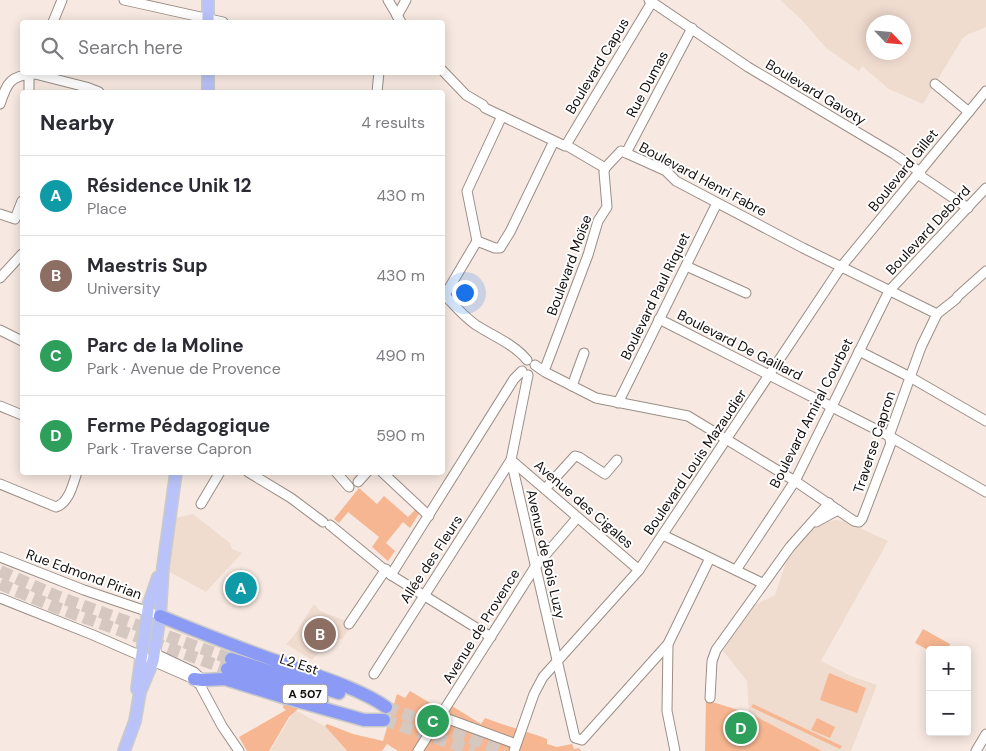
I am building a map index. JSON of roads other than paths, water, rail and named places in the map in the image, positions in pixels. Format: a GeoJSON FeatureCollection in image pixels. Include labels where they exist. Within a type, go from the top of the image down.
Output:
{"type":"FeatureCollection","features":[{"type":"Feature","properties":{"kind":"highway"},"geometry":{"type":"LineString","coordinates":[[154,614],[204,635],[306,671],[375,699],[385,714],[364,720],[225,679],[199,680]]}},
{"type":"Feature","properties":{"kind":"highway","name":"L2 Est"},"geometry":{"type":"LineString","coordinates":[[229,664],[385,714]]}},
{"type":"Feature","properties":{"kind":"main road"},"geometry":{"type":"LineString","coordinates":[[208,0],[208,20]]}},
{"type":"Feature","properties":{"kind":"main road"},"geometry":{"type":"LineString","coordinates":[[208,75],[208,90]]}},
{"type":"Feature","properties":{"kind":"main road"},"geometry":{"type":"LineString","coordinates":[[138,702],[137,689],[141,656],[154,614],[163,567],[176,475]]}},
{"type":"Feature","properties":{"kind":"main road"},"geometry":{"type":"LineString","coordinates":[[124,751],[135,721],[138,702],[155,649],[154,614]]}},
{"type":"Feature","properties":{"kind":"street"},"geometry":{"type":"LineString","coordinates":[[54,20],[62,0]]}},
{"type":"Feature","properties":{"kind":"street"},"geometry":{"type":"LineString","coordinates":[[124,0],[164,4],[208,20]]}},
{"type":"Feature","properties":{"kind":"street"},"geometry":{"type":"LineString","coordinates":[[388,0],[399,19]]}},
{"type":"Feature","properties":{"kind":"street"},"geometry":{"type":"LineString","coordinates":[[399,19],[406,0]]}},
{"type":"Feature","properties":{"kind":"street","name":"Boulevard Gavoty"},"geometry":{"type":"LineString","coordinates":[[650,1],[748,67],[894,154],[920,172],[922,177],[968,208]]}},
{"type":"Feature","properties":{"kind":"street","name":"Boulevard Capus"},"geometry":{"type":"LineString","coordinates":[[566,145],[650,1]]}},
{"type":"Feature","properties":{"kind":"street","name":"Rue Dumas"},"geometry":{"type":"LineString","coordinates":[[626,153],[692,28]]}},
{"type":"Feature","properties":{"kind":"street"},"geometry":{"type":"LineString","coordinates":[[445,73],[466,95],[502,116],[566,145],[605,168]]}},
{"type":"Feature","properties":{"kind":"street"},"geometry":{"type":"LineString","coordinates":[[1,103],[3,86],[15,78],[26,75]]}},
{"type":"Feature","properties":{"kind":"street"},"geometry":{"type":"LineString","coordinates":[[29,90],[33,75]]}},
{"type":"Feature","properties":{"kind":"street"},"geometry":{"type":"LineString","coordinates":[[39,75],[94,90]]}},
{"type":"Feature","properties":{"kind":"street"},"geometry":{"type":"LineString","coordinates":[[377,90],[379,75]]}},
{"type":"Feature","properties":{"kind":"street"},"geometry":{"type":"LineString","coordinates":[[935,84],[969,112]]}},
{"type":"Feature","properties":{"kind":"street","name":"Boulevard Gillet"},"geometry":{"type":"LineString","coordinates":[[841,267],[986,91]]}},
{"type":"Feature","properties":{"kind":"street"},"geometry":{"type":"LineString","coordinates":[[445,291],[477,241],[467,191],[502,116]]}},
{"type":"Feature","properties":{"kind":"street"},"geometry":{"type":"LineString","coordinates":[[477,241],[500,248],[510,232],[554,141]]}},
{"type":"Feature","properties":{"kind":"street","name":"Boulevard Henri Fabre"},"geometry":{"type":"LineString","coordinates":[[605,168],[621,151],[626,153],[666,171],[676,181],[841,267],[937,314]]}},
{"type":"Feature","properties":{"kind":"street","name":"Boulevard Moïse"},"geometry":{"type":"LineString","coordinates":[[349,624],[429,516],[514,379],[525,373],[534,372],[535,365],[546,366],[588,255],[598,221],[607,207],[605,168]]}},
{"type":"Feature","properties":{"kind":"street","name":"Boulevard Debord"},"geometry":{"type":"LineString","coordinates":[[890,291],[986,188]]}},
{"type":"Feature","properties":{"kind":"street","name":"Boulevard Paul Riquet"},"geometry":{"type":"LineString","coordinates":[[618,403],[717,202]]}},
{"type":"Feature","properties":{"kind":"street"},"geometry":{"type":"LineString","coordinates":[[0,214],[15,219],[20,206]]}},
{"type":"Feature","properties":{"kind":"street"},"geometry":{"type":"LineString","coordinates":[[0,278],[20,256]]}},
{"type":"Feature","properties":{"kind":"street"},"geometry":{"type":"LineString","coordinates":[[686,266],[746,292]]}},
{"type":"Feature","properties":{"kind":"street","name":"Boulevard Louis Mazaudier"},"geometry":{"type":"LineString","coordinates":[[515,748],[534,694],[543,677],[639,570],[841,267]]}},
{"type":"Feature","properties":{"kind":"street"},"geometry":{"type":"LineString","coordinates":[[937,314],[986,271]]}},
{"type":"Feature","properties":{"kind":"street","name":"Boulevard Amiral Courbet"},"geometry":{"type":"LineString","coordinates":[[736,570],[795,481],[890,291]]}},
{"type":"Feature","properties":{"kind":"street"},"geometry":{"type":"LineString","coordinates":[[445,294],[461,313],[508,344],[545,372],[596,398],[688,416],[795,481],[838,510],[808,527]]}},
{"type":"Feature","properties":{"kind":"street","name":"Traverse Capron"},"geometry":{"type":"LineString","coordinates":[[838,510],[854,521],[862,520],[891,443],[889,436],[910,377],[937,314]]}},
{"type":"Feature","properties":{"kind":"street","name":"Boulevard De Gaillard"},"geometry":{"type":"LineString","coordinates":[[659,319],[889,436],[986,492]]}},
{"type":"Feature","properties":{"kind":"street"},"geometry":{"type":"LineString","coordinates":[[0,330],[20,340]]}},
{"type":"Feature","properties":{"kind":"street"},"geometry":{"type":"LineString","coordinates":[[859,351],[910,377],[986,421]]}},
{"type":"Feature","properties":{"kind":"street"},"geometry":{"type":"LineString","coordinates":[[572,386],[584,353]]}},
{"type":"Feature","properties":{"kind":"street","name":"Avenue de Bois Luzy"},"geometry":{"type":"LineString","coordinates":[[525,373],[511,460],[575,738],[582,740],[668,644]]}},
{"type":"Feature","properties":{"kind":"street"},"geometry":{"type":"LineString","coordinates":[[0,406],[20,414]]}},
{"type":"Feature","properties":{"kind":"street"},"geometry":{"type":"LineString","coordinates":[[546,487],[575,456],[579,456],[605,474],[616,460]]}},
{"type":"Feature","properties":{"kind":"street","name":"Avenue des Cigales"},"geometry":{"type":"LineString","coordinates":[[511,460],[546,487],[577,518],[639,570]]}},
{"type":"Feature","properties":{"kind":"street","name":"Allée des Fleurs"},"geometry":{"type":"LineString","coordinates":[[374,674],[511,460]]}},
{"type":"Feature","properties":{"kind":"street"},"geometry":{"type":"LineString","coordinates":[[0,484],[56,507],[61,506],[65,501],[76,475]]}},
{"type":"Feature","properties":{"kind":"street"},"geometry":{"type":"LineString","coordinates":[[201,504],[218,475]]}},
{"type":"Feature","properties":{"kind":"street"},"geometry":{"type":"LineString","coordinates":[[253,475],[292,498],[388,572],[491,637]]}},
{"type":"Feature","properties":{"kind":"street"},"geometry":{"type":"LineString","coordinates":[[340,475],[354,484],[364,475]]}},
{"type":"Feature","properties":{"kind":"street"},"geometry":{"type":"LineString","coordinates":[[385,475],[429,516]]}},
{"type":"Feature","properties":{"kind":"street"},"geometry":{"type":"LineString","coordinates":[[710,698],[712,661],[716,650],[762,583],[814,518],[829,504]]}},
{"type":"Feature","properties":{"kind":"street","name":"Avenue de Provence"},"geometry":{"type":"LineString","coordinates":[[418,751],[535,567],[577,518]]}},
{"type":"Feature","properties":{"kind":"street"},"geometry":{"type":"LineString","coordinates":[[663,535],[762,583]]}},
{"type":"Feature","properties":{"kind":"street","name":"Rue Edmond Pirian"},"geometry":{"type":"LineString","coordinates":[[0,557],[84,590],[154,614]]}},
{"type":"Feature","properties":{"kind":"street"},"geometry":{"type":"LineString","coordinates":[[675,751],[667,710],[668,644],[710,558]]}},
{"type":"Feature","properties":{"kind":"street"},"geometry":{"type":"LineString","coordinates":[[0,598],[199,680]]}},
{"type":"Feature","properties":{"kind":"street"},"geometry":{"type":"LineString","coordinates":[[155,649],[158,655],[194,672],[222,726],[239,751]]}},
{"type":"Feature","properties":{"kind":"street"},"geometry":{"type":"LineString","coordinates":[[440,716],[515,748]]}},
{"type":"Feature","properties":{"kind":"street"},"geometry":{"type":"LineString","coordinates":[[976,751],[985,736]]}},
{"type":"Feature","properties":{"kind":"tunnel"},"geometry":{"type":"LineString","coordinates":[[0,571],[59,597],[231,659]]}},
{"type":"Feature","properties":{"kind":"tunnel"},"geometry":{"type":"LineString","coordinates":[[0,584],[55,607],[227,669]]}},
{"type":"Feature","properties":{"kind":"tunnel"},"geometry":{"type":"LineString","coordinates":[[386,707],[505,751]]}},
{"type":"Feature","properties":{"kind":"tunnel"},"geometry":{"type":"LineString","coordinates":[[384,720],[474,751]]}},
{"type":"Feature","properties":{"kind":"place","name":"Résidence Unik 12"},"geometry":{"type":"Point","coordinates":[241,588]}},
{"type":"Feature","properties":{"kind":"place","name":"Maestris Sup"},"geometry":{"type":"Point","coordinates":[320,634]}},
{"type":"Feature","properties":{"kind":"place","name":"Parc de la Moline"},"geometry":{"type":"Point","coordinates":[433,721]}},
{"type":"Feature","properties":{"kind":"place","name":"Ferme Pédagogique"},"geometry":{"type":"Point","coordinates":[741,728]}}]}
